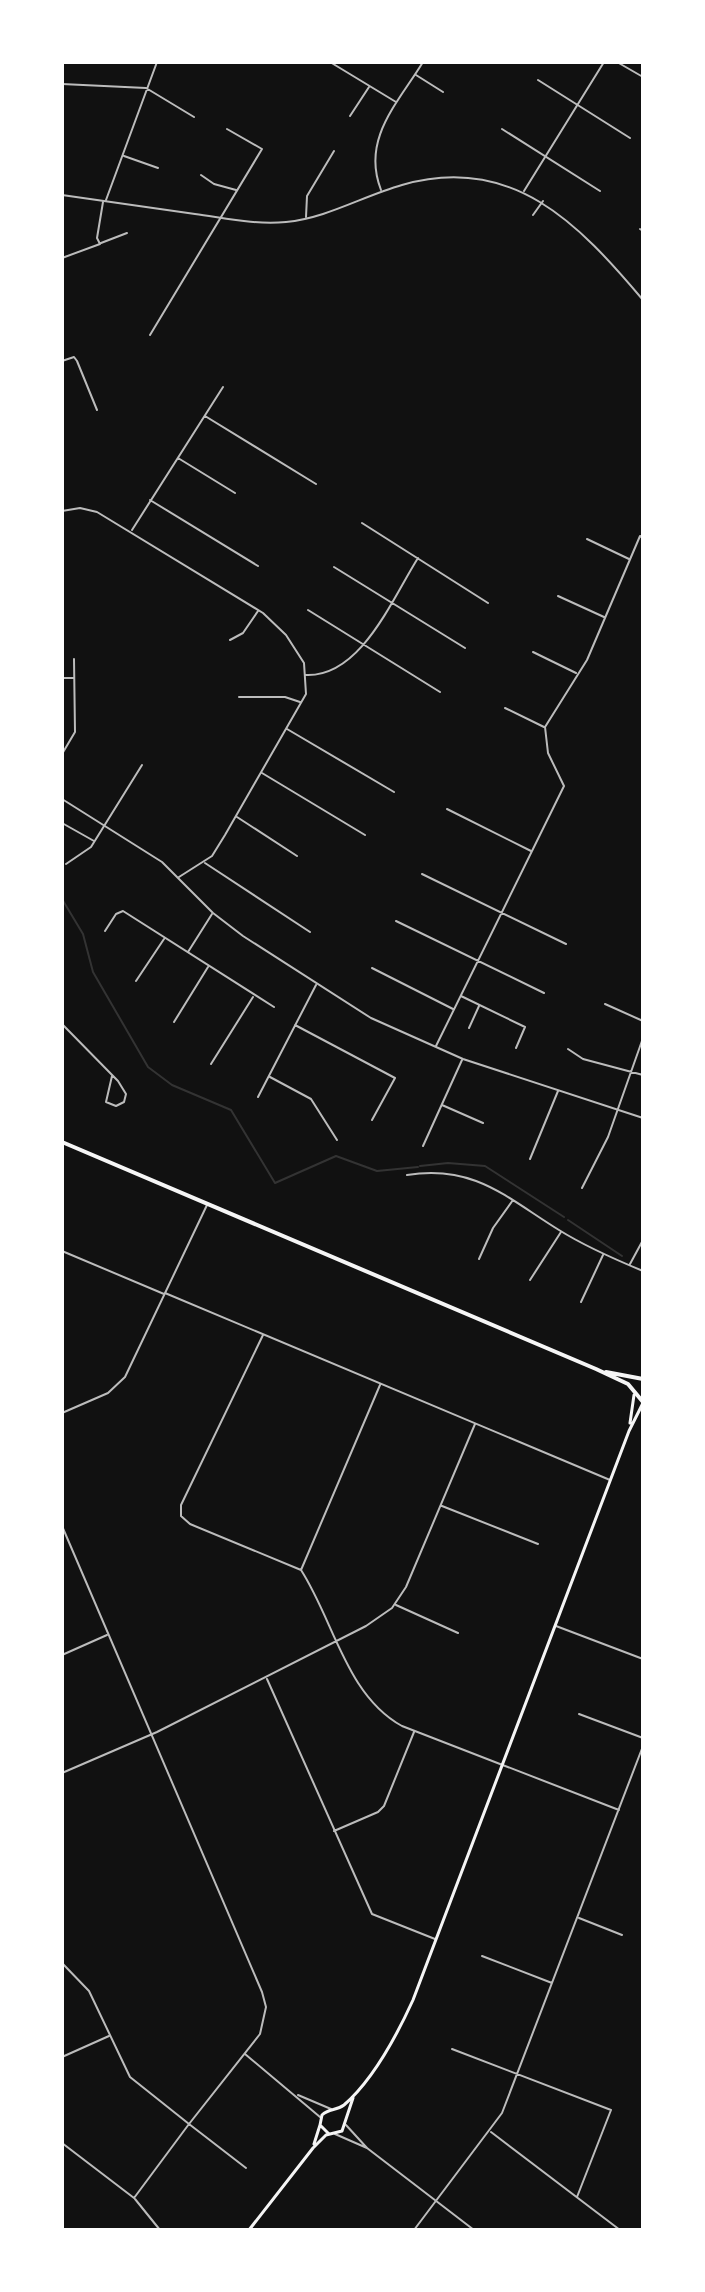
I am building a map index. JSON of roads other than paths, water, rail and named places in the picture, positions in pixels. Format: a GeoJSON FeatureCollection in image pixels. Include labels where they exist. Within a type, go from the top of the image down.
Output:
{"type":"FeatureCollection","features":[{"type":"Feature","properties":{"kind":"highway"},"geometry":{"type":"LineString","coordinates":[[62,1142],[596,1369],[628,1384],[643,1402]]}},
{"type":"Feature","properties":{"kind":"highway"},"geometry":{"type":"LineString","coordinates":[[596,1369],[643,1379],[634,1393]]}},
{"type":"Feature","properties":{"kind":"main road"},"geometry":{"type":"LineString","coordinates":[[629,1431],[634,1393]]}},
{"type":"Feature","properties":{"kind":"main road"},"geometry":{"type":"LineString","coordinates":[[249,2230],[313,2148],[329,2134],[335,2134],[346,2122],[354,2094],[404,2020],[610,1480],[643,1402]]}},
{"type":"Feature","properties":{"kind":"main road"},"geometry":{"type":"LineString","coordinates":[[313,2148],[320,2118],[354,2094]]}},
{"type":"Feature","properties":{"kind":"main road"},"geometry":{"type":"LineString","coordinates":[[334,2109],[346,2122]]}},
{"type":"Feature","properties":{"kind":"main road"},"geometry":{"type":"LineString","coordinates":[[320,2125],[329,2134]]}},
{"type":"Feature","properties":{"kind":"street"},"geometry":{"type":"LineString","coordinates":[[100,244],[97,238],[105,201],[157,62]]}},
{"type":"Feature","properties":{"kind":"street"},"geometry":{"type":"LineString","coordinates":[[330,62],[397,103]]}},
{"type":"Feature","properties":{"kind":"street"},"geometry":{"type":"LineString","coordinates":[[381,191],[374,150],[381,129],[423,62]]}},
{"type":"Feature","properties":{"kind":"street"},"geometry":{"type":"LineString","coordinates":[[524,192],[604,62]]}},
{"type":"Feature","properties":{"kind":"street"},"geometry":{"type":"LineString","coordinates":[[617,62],[643,77]]}},
{"type":"Feature","properties":{"kind":"street"},"geometry":{"type":"LineString","coordinates":[[415,75],[443,92]]}},
{"type":"Feature","properties":{"kind":"street"},"geometry":{"type":"LineString","coordinates":[[538,80],[630,138]]}},
{"type":"Feature","properties":{"kind":"street"},"geometry":{"type":"LineString","coordinates":[[62,84],[146,88],[194,117]]}},
{"type":"Feature","properties":{"kind":"street"},"geometry":{"type":"LineString","coordinates":[[350,116],[370,86]]}},
{"type":"Feature","properties":{"kind":"street"},"geometry":{"type":"LineString","coordinates":[[150,335],[262,149],[227,129]]}},
{"type":"Feature","properties":{"kind":"street"},"geometry":{"type":"LineString","coordinates":[[502,129],[600,191]]}},
{"type":"Feature","properties":{"kind":"street"},"geometry":{"type":"LineString","coordinates":[[306,218],[303,203],[334,151]]}},
{"type":"Feature","properties":{"kind":"street"},"geometry":{"type":"LineString","coordinates":[[123,155],[158,168]]}},
{"type":"Feature","properties":{"kind":"street"},"geometry":{"type":"LineString","coordinates":[[201,175],[214,184],[237,190]]}},
{"type":"Feature","properties":{"kind":"street"},"geometry":{"type":"LineString","coordinates":[[62,195],[270,223],[306,218],[381,191],[442,178],[488,182],[543,201],[585,233],[643,300]]}},
{"type":"Feature","properties":{"kind":"street"},"geometry":{"type":"LineString","coordinates":[[486,187],[488,182]]}},
{"type":"Feature","properties":{"kind":"street"},"geometry":{"type":"LineString","coordinates":[[533,215],[543,201]]}},
{"type":"Feature","properties":{"kind":"street"},"geometry":{"type":"LineString","coordinates":[[62,258],[127,233]]}},
{"type":"Feature","properties":{"kind":"street"},"geometry":{"type":"LineString","coordinates":[[62,361],[69,358],[77,361],[97,410]]}},
{"type":"Feature","properties":{"kind":"street"},"geometry":{"type":"LineString","coordinates":[[131,531],[223,387]]}},
{"type":"Feature","properties":{"kind":"street"},"geometry":{"type":"LineString","coordinates":[[204,416],[316,484]]}},
{"type":"Feature","properties":{"kind":"street"},"geometry":{"type":"LineString","coordinates":[[177,457],[235,493]]}},
{"type":"Feature","properties":{"kind":"street"},"geometry":{"type":"LineString","coordinates":[[149,499],[258,566]]}},
{"type":"Feature","properties":{"kind":"street"},"geometry":{"type":"LineString","coordinates":[[62,511],[89,509],[131,531],[259,610],[286,635],[298,652],[306,675],[307,689],[301,703],[218,847],[204,862],[179,877]]}},
{"type":"Feature","properties":{"kind":"street"},"geometry":{"type":"LineString","coordinates":[[362,523],[488,603]]}},
{"type":"Feature","properties":{"kind":"street"},"geometry":{"type":"LineString","coordinates":[[435,1047],[564,786],[548,753],[545,727],[606,618],[642,536]]}},
{"type":"Feature","properties":{"kind":"street"},"geometry":{"type":"LineString","coordinates":[[587,539],[630,559]]}},
{"type":"Feature","properties":{"kind":"street"},"geometry":{"type":"LineString","coordinates":[[306,675],[339,669],[363,644],[418,558]]}},
{"type":"Feature","properties":{"kind":"street"},"geometry":{"type":"LineString","coordinates":[[334,567],[465,648]]}},
{"type":"Feature","properties":{"kind":"street"},"geometry":{"type":"LineString","coordinates":[[558,596],[606,618]]}},
{"type":"Feature","properties":{"kind":"street"},"geometry":{"type":"LineString","coordinates":[[230,640],[243,633],[259,610]]}},
{"type":"Feature","properties":{"kind":"street"},"geometry":{"type":"LineString","coordinates":[[308,610],[440,692]]}},
{"type":"Feature","properties":{"kind":"street"},"geometry":{"type":"LineString","coordinates":[[533,652],[577,674]]}},
{"type":"Feature","properties":{"kind":"street"},"geometry":{"type":"LineString","coordinates":[[62,754],[75,732],[74,659]]}},
{"type":"Feature","properties":{"kind":"street"},"geometry":{"type":"LineString","coordinates":[[62,678],[75,678]]}},
{"type":"Feature","properties":{"kind":"street"},"geometry":{"type":"LineString","coordinates":[[239,697],[285,697],[301,703]]}},
{"type":"Feature","properties":{"kind":"street"},"geometry":{"type":"LineString","coordinates":[[505,708],[545,727]]}},
{"type":"Feature","properties":{"kind":"street"},"geometry":{"type":"LineString","coordinates":[[286,728],[394,792]]}},
{"type":"Feature","properties":{"kind":"street"},"geometry":{"type":"LineString","coordinates":[[66,864],[86,853],[95,842],[142,765]]}},
{"type":"Feature","properties":{"kind":"street"},"geometry":{"type":"LineString","coordinates":[[261,772],[365,835]]}},
{"type":"Feature","properties":{"kind":"street"},"geometry":{"type":"LineString","coordinates":[[62,799],[149,852],[179,877],[213,913],[316,985],[371,1018],[463,1059],[643,1118]]}},
{"type":"Feature","properties":{"kind":"street"},"geometry":{"type":"LineString","coordinates":[[447,809],[532,851]]}},
{"type":"Feature","properties":{"kind":"street"},"geometry":{"type":"LineString","coordinates":[[236,817],[297,856]]}},
{"type":"Feature","properties":{"kind":"street"},"geometry":{"type":"LineString","coordinates":[[62,823],[95,842]]}},
{"type":"Feature","properties":{"kind":"street"},"geometry":{"type":"LineString","coordinates":[[204,862],[310,932]]}},
{"type":"Feature","properties":{"kind":"street"},"geometry":{"type":"LineString","coordinates":[[422,874],[566,944]]}},
{"type":"Feature","properties":{"kind":"street"},"geometry":{"type":"LineString","coordinates":[[105,931],[116,914],[123,911],[274,1007]]}},
{"type":"Feature","properties":{"kind":"street"},"geometry":{"type":"LineString","coordinates":[[188,952],[213,913]]}},
{"type":"Feature","properties":{"kind":"street"},"geometry":{"type":"LineString","coordinates":[[396,921],[544,993]]}},
{"type":"Feature","properties":{"kind":"street"},"geometry":{"type":"LineString","coordinates":[[136,981],[164,938]]}},
{"type":"Feature","properties":{"kind":"street"},"geometry":{"type":"LineString","coordinates":[[174,1022],[209,966]]}},
{"type":"Feature","properties":{"kind":"street"},"geometry":{"type":"LineString","coordinates":[[372,968],[455,1010]]}},
{"type":"Feature","properties":{"kind":"street"},"geometry":{"type":"LineString","coordinates":[[258,1097],[316,985]]}},
{"type":"Feature","properties":{"kind":"street"},"geometry":{"type":"LineString","coordinates":[[211,1064],[254,996]]}},
{"type":"Feature","properties":{"kind":"street"},"geometry":{"type":"LineString","coordinates":[[461,996],[525,1027],[516,1048]]}},
{"type":"Feature","properties":{"kind":"street"},"geometry":{"type":"LineString","coordinates":[[605,1004],[643,1021]]}},
{"type":"Feature","properties":{"kind":"street"},"geometry":{"type":"LineString","coordinates":[[469,1028],[479,1005]]}},
{"type":"Feature","properties":{"kind":"street"},"geometry":{"type":"LineString","coordinates":[[62,1025],[112,1076],[126,1094],[124,1102],[116,1106],[106,1102],[105,1096],[112,1076]]}},
{"type":"Feature","properties":{"kind":"street"},"geometry":{"type":"LineString","coordinates":[[295,1025],[395,1078],[372,1120]]}},
{"type":"Feature","properties":{"kind":"street"},"geometry":{"type":"LineString","coordinates":[[582,1188],[594,1169],[643,1038]]}},
{"type":"Feature","properties":{"kind":"street"},"geometry":{"type":"LineString","coordinates":[[568,1049],[583,1059],[643,1075]]}},
{"type":"Feature","properties":{"kind":"street"},"geometry":{"type":"LineString","coordinates":[[423,1146],[463,1059]]}},
{"type":"Feature","properties":{"kind":"street"},"geometry":{"type":"LineString","coordinates":[[269,1076],[311,1099],[337,1140]]}},
{"type":"Feature","properties":{"kind":"street"},"geometry":{"type":"LineString","coordinates":[[530,1159],[558,1091]]}},
{"type":"Feature","properties":{"kind":"street"},"geometry":{"type":"LineString","coordinates":[[441,1105],[483,1123]]}},
{"type":"Feature","properties":{"kind":"street"},"geometry":{"type":"LineString","coordinates":[[407,1175],[454,1172],[514,1199],[561,1232],[643,1271]]}},
{"type":"Feature","properties":{"kind":"street"},"geometry":{"type":"LineString","coordinates":[[479,1259],[493,1228],[514,1199]]}},
{"type":"Feature","properties":{"kind":"street"},"geometry":{"type":"LineString","coordinates":[[62,1413],[118,1386],[208,1204]]}},
{"type":"Feature","properties":{"kind":"street"},"geometry":{"type":"LineString","coordinates":[[530,1280],[561,1232]]}},
{"type":"Feature","properties":{"kind":"street"},"geometry":{"type":"LineString","coordinates":[[629,1265],[643,1240]]}},
{"type":"Feature","properties":{"kind":"street"},"geometry":{"type":"LineString","coordinates":[[62,1251],[610,1480]]}},
{"type":"Feature","properties":{"kind":"street"},"geometry":{"type":"LineString","coordinates":[[581,1302],[603,1254]]}},
{"type":"Feature","properties":{"kind":"street"},"geometry":{"type":"LineString","coordinates":[[263,1334],[181,1505],[181,1516],[190,1524],[301,1570],[368,1700],[390,1720],[619,1810]]}},
{"type":"Feature","properties":{"kind":"street"},"geometry":{"type":"LineString","coordinates":[[301,1570],[380,1385]]}},
{"type":"Feature","properties":{"kind":"street"},"geometry":{"type":"LineString","coordinates":[[62,1773],[151,1735],[380,1618],[395,1604],[475,1424]]}},
{"type":"Feature","properties":{"kind":"street"},"geometry":{"type":"LineString","coordinates":[[441,1506],[538,1544]]}},
{"type":"Feature","properties":{"kind":"street"},"geometry":{"type":"LineString","coordinates":[[62,1526],[262,1992],[265,2021],[134,2198]]}},
{"type":"Feature","properties":{"kind":"street"},"geometry":{"type":"LineString","coordinates":[[395,1604],[458,1633]]}},
{"type":"Feature","properties":{"kind":"street"},"geometry":{"type":"LineString","coordinates":[[555,1626],[643,1659]]}},
{"type":"Feature","properties":{"kind":"street"},"geometry":{"type":"LineString","coordinates":[[62,1655],[108,1635]]}},
{"type":"Feature","properties":{"kind":"street"},"geometry":{"type":"LineString","coordinates":[[266,1677],[372,1914],[436,1939]]}},
{"type":"Feature","properties":{"kind":"street"},"geometry":{"type":"LineString","coordinates":[[579,1714],[643,1738]]}},
{"type":"Feature","properties":{"kind":"street"},"geometry":{"type":"LineString","coordinates":[[334,1831],[378,1812],[384,1806],[414,1731]]}},
{"type":"Feature","properties":{"kind":"street"},"geometry":{"type":"LineString","coordinates":[[414,2230],[502,2113],[643,1746]]}},
{"type":"Feature","properties":{"kind":"street"},"geometry":{"type":"LineString","coordinates":[[578,1917],[622,1935]]}},
{"type":"Feature","properties":{"kind":"street"},"geometry":{"type":"LineString","coordinates":[[482,1956],[553,1983]]}},
{"type":"Feature","properties":{"kind":"street"},"geometry":{"type":"LineString","coordinates":[[62,1963],[89,1991],[130,2077],[246,2168]]}},
{"type":"Feature","properties":{"kind":"street"},"geometry":{"type":"LineString","coordinates":[[62,2057],[109,2036]]}},
{"type":"Feature","properties":{"kind":"street"},"geometry":{"type":"LineString","coordinates":[[452,2049],[611,2110],[577,2197]]}},
{"type":"Feature","properties":{"kind":"street"},"geometry":{"type":"LineString","coordinates":[[244,2053],[297,2094],[320,2118]]}},
{"type":"Feature","properties":{"kind":"street"},"geometry":{"type":"LineString","coordinates":[[297,2094],[334,2109]]}},
{"type":"Feature","properties":{"kind":"street"},"geometry":{"type":"LineString","coordinates":[[346,2122],[367,2148],[474,2230]]}},
{"type":"Feature","properties":{"kind":"street"},"geometry":{"type":"LineString","coordinates":[[490,2131],[620,2230]]}},
{"type":"Feature","properties":{"kind":"street"},"geometry":{"type":"LineString","coordinates":[[335,2134],[367,2148]]}},
{"type":"Feature","properties":{"kind":"street"},"geometry":{"type":"LineString","coordinates":[[62,2143],[134,2198],[160,2230]]}},
{"type":"Feature","properties":{"kind":"waterway"},"geometry":{"type":"LineString","coordinates":[[62,899],[83,934],[93,972],[148,1067],[172,1085],[231,1110],[275,1183],[336,1156],[377,1171],[418,1167]]}},
{"type":"Feature","properties":{"kind":"waterway"},"geometry":{"type":"LineString","coordinates":[[420,1166],[448,1163],[485,1166],[564,1217]]}},
{"type":"Feature","properties":{"kind":"waterway"},"geometry":{"type":"LineString","coordinates":[[568,1220],[622,1256]]}}]}
